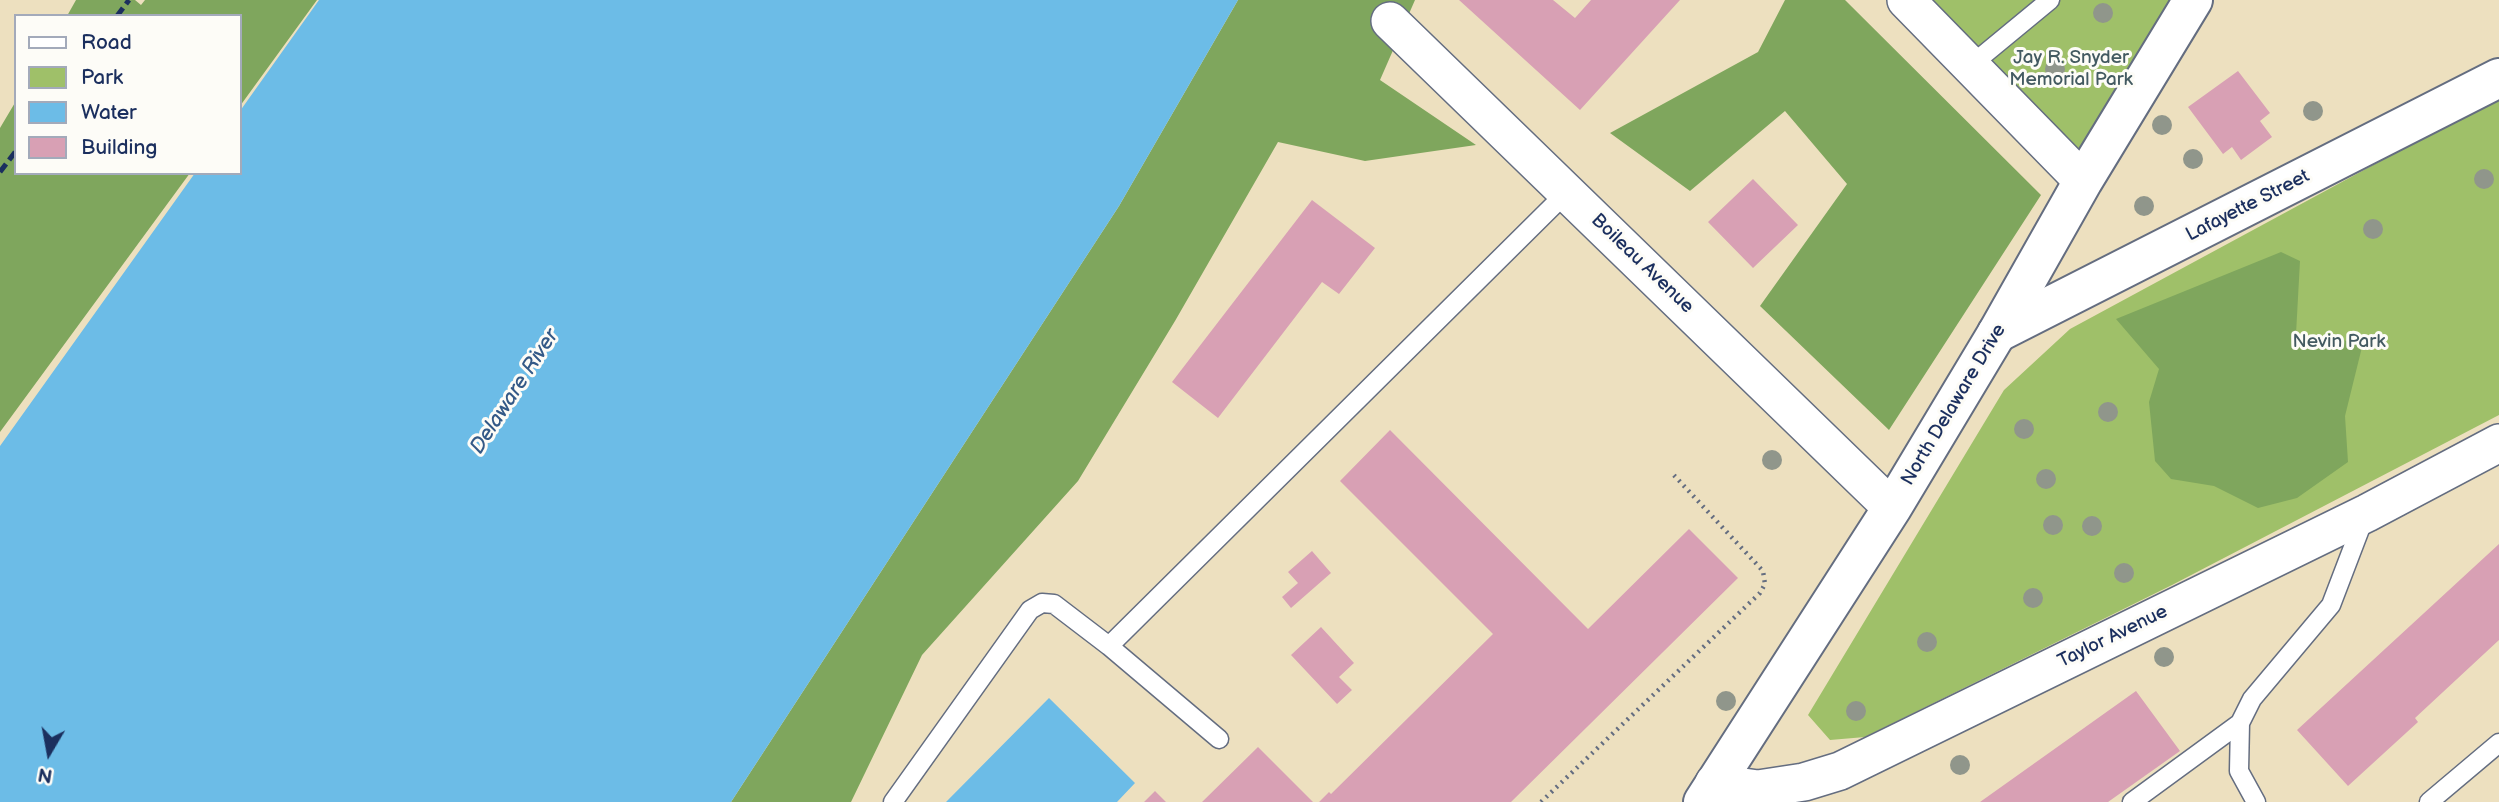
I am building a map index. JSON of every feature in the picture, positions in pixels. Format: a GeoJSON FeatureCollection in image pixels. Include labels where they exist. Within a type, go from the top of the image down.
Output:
{"type":"FeatureCollection","features":[{"type":"Feature","properties":{"kind":"main road","name":"North Delaware Drive"},"geometry":{"type":"LineString","coordinates":[[1708,792],[1892,508],[1997,333],[2083,181],[2193,0]]}},
{"type":"Feature","properties":{"kind":"main road","name":"Lafayette Street"},"geometry":{"type":"LineString","coordinates":[[1997,333],[2499,78]]}},
{"type":"Feature","properties":{"kind":"street"},"geometry":{"type":"LineString","coordinates":[[1906,0],[2083,181]]}},
{"type":"Feature","properties":{"kind":"street","name":"Boileau Avenue"},"geometry":{"type":"LineString","coordinates":[[1390,21],[1892,508]]}},
{"type":"Feature","properties":{"kind":"street","name":"Taylor Avenue"},"geometry":{"type":"LineString","coordinates":[[1708,792],[1758,789],[1804,782],[1840,771],[2367,513],[2499,443]]}},
{"type":"Feature","properties":{"kind":"lane"},"geometry":{"type":"LineString","coordinates":[[1970,66],[2050,0]]}},
{"type":"Feature","properties":{"kind":"lane"},"geometry":{"type":"LineString","coordinates":[[1108,646],[1567,192]]}},
{"type":"Feature","properties":{"kind":"lane"},"geometry":{"type":"LineString","coordinates":[[2256,802],[2239,771],[2240,723],[2252,699],[2332,605],[2367,513]]}},
{"type":"Feature","properties":{"kind":"lane"},"geometry":{"type":"LineString","coordinates":[[893,802],[1030,610],[1042,603],[1054,604],[1219,739]]}},
{"type":"Feature","properties":{"kind":"lane"},"geometry":{"type":"LineString","coordinates":[[2132,802],[2240,723]]}},
{"type":"Feature","properties":{"kind":"lane"},"geometry":{"type":"LineString","coordinates":[[2429,802],[2499,743]]}},
{"type":"Feature","properties":{"kind":"path"},"geometry":{"type":"LineString","coordinates":[[1541,802],[1760,593],[1765,584],[1763,571],[1671,472]]}},
{"type":"Feature","properties":{"kind":"green space"},"geometry":{"type":"Polygon","coordinates":[[[76,0],[135,0],[141,5],[145,0],[317,0],[242,103],[242,14],[68,14],[76,0]]]}},
{"type":"Feature","properties":{"kind":"green space"},"geometry":{"type":"Polygon","coordinates":[[[1238,0],[1415,0],[1380,80],[1476,145],[1365,161],[1278,142],[1175,321],[1078,481],[922,655],[851,802],[731,802],[1119,206],[1238,0]]]}},
{"type":"Feature","properties":{"kind":"green space"},"geometry":{"type":"Polygon","coordinates":[[[1785,0],[1845,0],[2041,195],[1889,430],[1760,306],[1847,184],[1785,111],[1690,191],[1610,133],[1758,52],[1785,0]]]}},
{"type":"Feature","properties":{"kind":"green space","name":"Jay R. Snyder Memorial Park"},"geometry":{"type":"Polygon","coordinates":[[[1906,0],[2193,0],[2083,181],[1906,0]]]}},
{"type":"Feature","properties":{"kind":"green space","name":"Nevin Park"},"geometry":{"type":"Polygon","coordinates":[[[2499,97],[2499,415],[2172,585],[1865,737],[1830,740],[1808,715],[2004,390],[2070,329],[2499,97]]]}},
{"type":"Feature","properties":{"kind":"green space"},"geometry":{"type":"Polygon","coordinates":[[[14,104],[14,175],[189,175],[0,432],[0,128],[14,104]]]}},
{"type":"Feature","properties":{"kind":"green space"},"geometry":{"type":"Polygon","coordinates":[[[2281,252],[2300,261],[2296,334],[2363,343],[2345,416],[2348,462],[2297,498],[2258,508],[2214,486],[2171,479],[2155,461],[2149,402],[2159,369],[2116,319],[2281,252]]]}},
{"type":"Feature","properties":{"kind":"water","name":"Delaware River"},"geometry":{"type":"Polygon","coordinates":[[[319,0],[1238,0],[1119,206],[731,802],[0,802],[0,446],[194,175],[242,175],[242,108],[319,0]]]}},
{"type":"Feature","properties":{"kind":"water"},"geometry":{"type":"Polygon","coordinates":[[[1049,698],[1135,783],[1117,802],[946,802],[1049,698]]]}},
{"type":"Feature","properties":{"kind":"building"},"geometry":{"type":"Polygon","coordinates":[[[1459,0],[1553,0],[1575,18],[1591,0],[1680,0],[1580,110],[1459,0]]]}},
{"type":"Feature","properties":{"kind":"building"},"geometry":{"type":"Polygon","coordinates":[[[2238,71],[2270,113],[2260,121],[2272,137],[2241,160],[2232,147],[2223,154],[2188,107],[2238,71]]]}},
{"type":"Feature","properties":{"kind":"building"},"geometry":{"type":"Polygon","coordinates":[[[1753,179],[1798,225],[1753,268],[1708,222],[1753,179]]]}},
{"type":"Feature","properties":{"kind":"building"},"geometry":{"type":"Polygon","coordinates":[[[1312,200],[1375,248],[1339,294],[1322,282],[1218,418],[1172,382],[1312,200]]]}},
{"type":"Feature","properties":{"kind":"building"},"geometry":{"type":"Polygon","coordinates":[[[1390,430],[1588,629],[1689,529],[1738,578],[1511,802],[1319,802],[1329,792],[1331,794],[1493,634],[1340,481],[1390,430]]]}},
{"type":"Feature","properties":{"kind":"building"},"geometry":{"type":"Polygon","coordinates":[[[2499,544],[2499,640],[2415,718],[2418,722],[2348,786],[2297,730],[2499,544]]]}},
{"type":"Feature","properties":{"kind":"building"},"geometry":{"type":"Polygon","coordinates":[[[1312,551],[1331,573],[1291,608],[1282,597],[1298,583],[1288,572],[1312,551]]]}},
{"type":"Feature","properties":{"kind":"building"},"geometry":{"type":"Polygon","coordinates":[[[1321,627],[1354,663],[1339,677],[1352,690],[1337,704],[1291,655],[1321,627]]]}},
{"type":"Feature","properties":{"kind":"building"},"geometry":{"type":"Polygon","coordinates":[[[2136,691],[2180,751],[2108,802],[1980,802],[2136,691]]]}},
{"type":"Feature","properties":{"kind":"building"},"geometry":{"type":"Polygon","coordinates":[[[1258,747],[1313,802],[1202,802],[1258,747]]]}},
{"type":"Feature","properties":{"kind":"building"},"geometry":{"type":"Polygon","coordinates":[[[1155,791],[1166,802],[1144,802],[1155,791]]]}},
{"type":"Feature","properties":{"kind":"railway"},"geometry":{"type":"LineString","coordinates":[[118,14],[129,0]]}},
{"type":"Feature","properties":{"kind":"railway"},"geometry":{"type":"LineString","coordinates":[[0,172],[14,154]]}}]}
